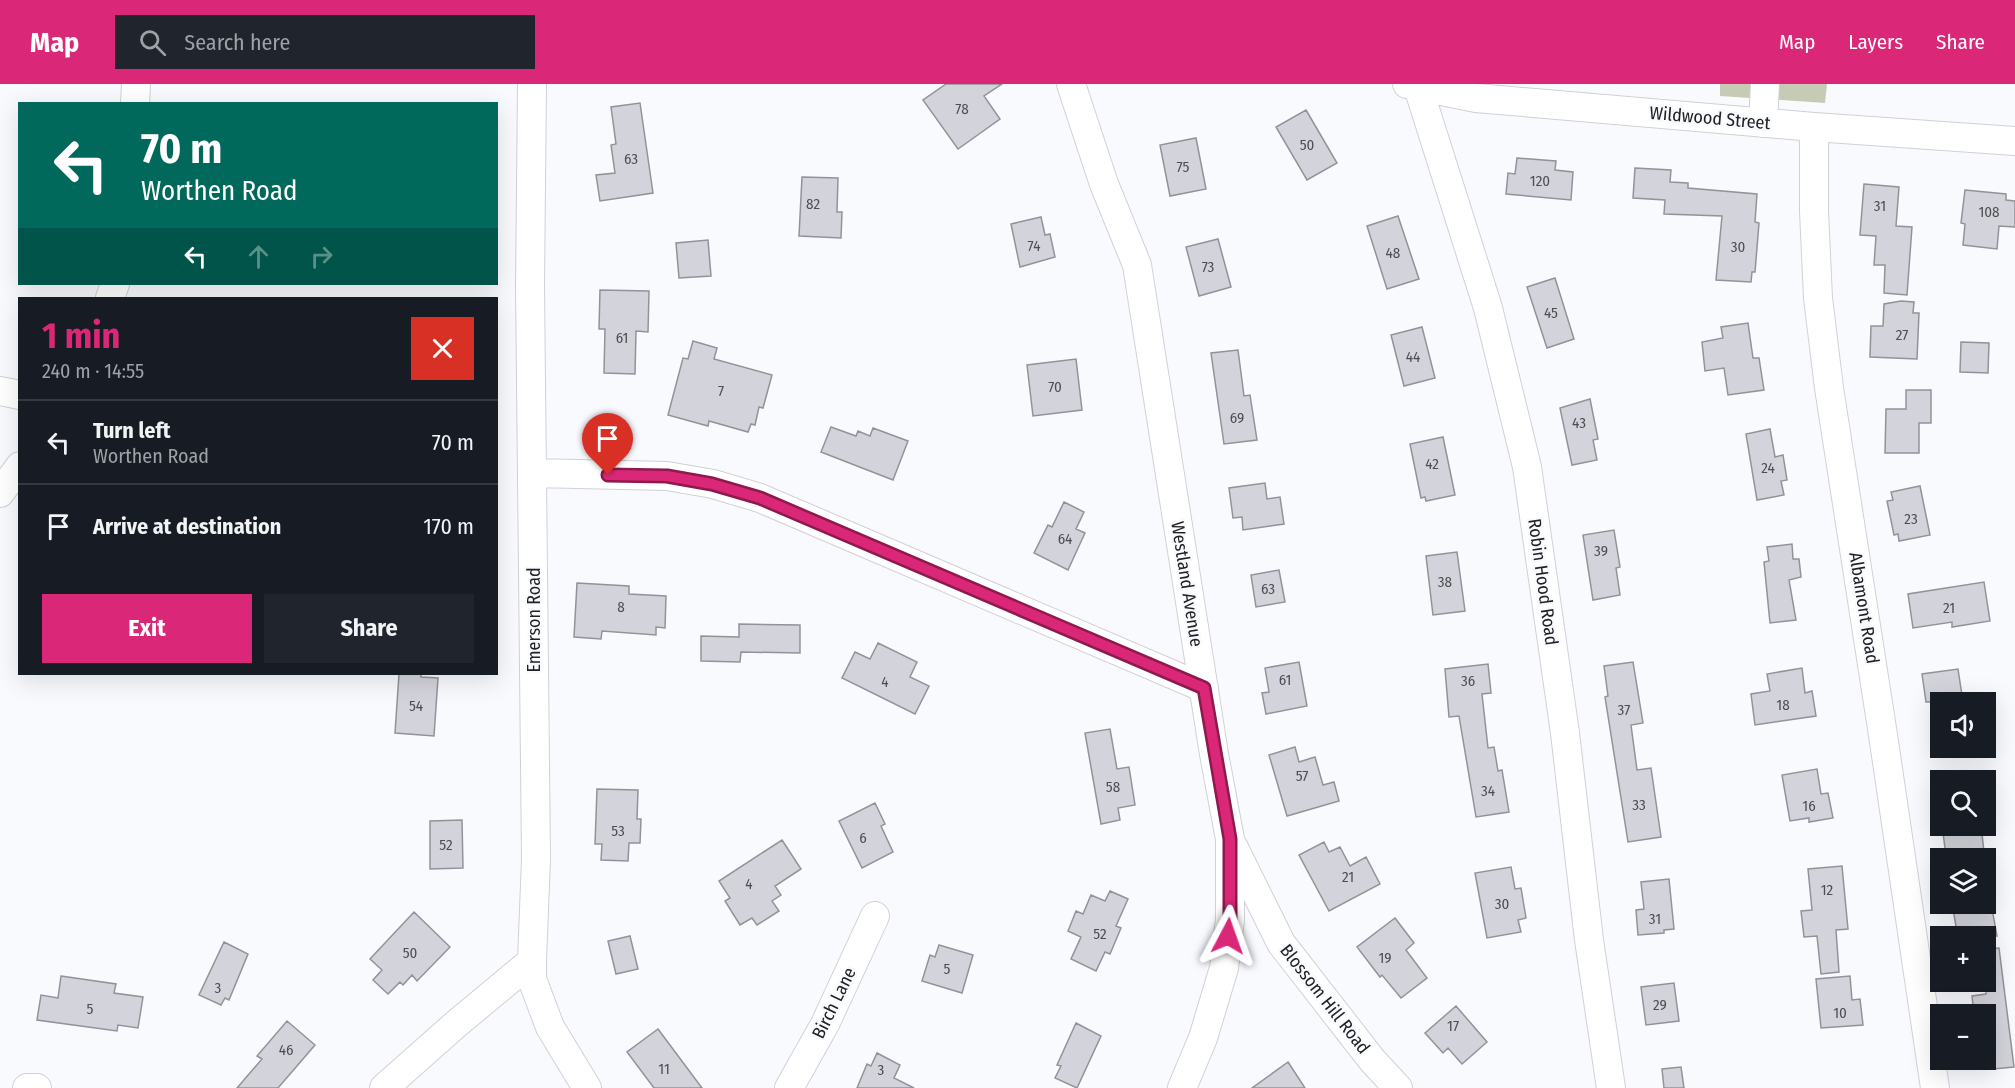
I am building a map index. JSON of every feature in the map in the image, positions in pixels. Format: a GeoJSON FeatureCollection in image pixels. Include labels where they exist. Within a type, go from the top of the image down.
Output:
{"type":"FeatureCollection","features":[{"type":"Feature","properties":{"kind":"street"},"geometry":{"type":"LineString","coordinates":[[135,102],[136,84]]}},
{"type":"Feature","properties":{"kind":"street","name":"Emerson Road"},"geometry":{"type":"LineString","coordinates":[[532,84],[530,287],[536,859],[532,979],[550,1027],[587,1088]]}},
{"type":"Feature","properties":{"kind":"street","name":"Westland Avenue"},"geometry":{"type":"LineString","coordinates":[[1071,84],[1104,184],[1137,265],[1230,839],[1230,920],[1224,968],[1203,1038],[1182,1088]]}},
{"type":"Feature","properties":{"kind":"street"},"geometry":{"type":"LineString","coordinates":[[1763,123],[1765,84]]}},
{"type":"Feature","properties":{"kind":"street","name":"Wildwood Street"},"geometry":{"type":"LineString","coordinates":[[1412,86],[1476,98],[1763,123],[2015,141]]}},
{"type":"Feature","properties":{"kind":"street","name":"Robin Hood Road"},"geometry":{"type":"LineString","coordinates":[[1412,86],[1488,308],[1527,467],[1565,733],[1589,940],[1611,1088]]}},
{"type":"Feature","properties":{"kind":"street","name":"Albamont Road"},"geometry":{"type":"LineString","coordinates":[[1814,127],[1814,211],[1818,298],[1829,388],[1935,1088]]}},
{"type":"Feature","properties":{"kind":"street"},"geometry":{"type":"LineString","coordinates":[[0,391],[18,395]]}},
{"type":"Feature","properties":{"kind":"street"},"geometry":{"type":"LineString","coordinates":[[0,493],[18,469]]}},
{"type":"Feature","properties":{"kind":"street"},"geometry":{"type":"LineString","coordinates":[[533,473],[667,476],[712,484],[760,498],[1204,688]]}},
{"type":"Feature","properties":{"kind":"street","name":"Blossom Hill Road"},"geometry":{"type":"LineString","coordinates":[[1230,839],[1281,943],[1372,1060],[1398,1088]]}},
{"type":"Feature","properties":{"kind":"street","name":"Birch Lane"},"geometry":{"type":"LineString","coordinates":[[789,1088],[825,1024],[875,916]]}},
{"type":"Feature","properties":{"kind":"street"},"geometry":{"type":"LineString","coordinates":[[384,1088],[455,1025],[532,962]]}},
{"type":"Feature","properties":{"kind":"street"},"geometry":{"type":"LineString","coordinates":[[27,1088],[37,1088]]}},
{"type":"Feature","properties":{"kind":"green space"},"geometry":{"type":"Polygon","coordinates":[[[1720,84],[1827,84],[1825,103],[1720,96],[1720,84]]]}},
{"type":"Feature","properties":{"kind":"building"},"geometry":{"type":"Polygon","coordinates":[[[946,84],[1002,84],[984,96],[1000,119],[958,149],[923,100],[946,84]]]}},
{"type":"Feature","properties":{"kind":"building"},"geometry":{"type":"Polygon","coordinates":[[[640,103],[653,193],[600,201],[596,175],[615,173],[611,145],[616,144],[611,107],[640,103]]]}},
{"type":"Feature","properties":{"kind":"building"},"geometry":{"type":"Polygon","coordinates":[[[1306,110],[1337,163],[1307,180],[1276,127],[1306,110]]]}},
{"type":"Feature","properties":{"kind":"building"},"geometry":{"type":"Polygon","coordinates":[[[1196,138],[1206,189],[1170,196],[1160,145],[1196,138]]]}},
{"type":"Feature","properties":{"kind":"building"},"geometry":{"type":"Polygon","coordinates":[[[1517,158],[1556,161],[1555,170],[1573,172],[1571,200],[1506,194],[1508,173],[1515,174],[1517,158]]]}},
{"type":"Feature","properties":{"kind":"building"},"geometry":{"type":"Polygon","coordinates":[[[1635,168],[1671,170],[1670,182],[1688,183],[1688,188],[1757,194],[1755,222],[1759,223],[1755,272],[1752,272],[1751,282],[1716,280],[1722,216],[1664,214],[1665,200],[1633,198],[1635,168]]]}},
{"type":"Feature","properties":{"kind":"building"},"geometry":{"type":"Polygon","coordinates":[[[802,177],[838,178],[837,212],[842,212],[841,238],[799,236],[802,177]]]}},
{"type":"Feature","properties":{"kind":"building"},"geometry":{"type":"Polygon","coordinates":[[[1864,184],[1899,187],[1896,226],[1912,227],[1907,295],[1884,293],[1885,265],[1874,265],[1876,236],[1860,235],[1864,184]]]}},
{"type":"Feature","properties":{"kind":"building"},"geometry":{"type":"Polygon","coordinates":[[[1965,190],[2006,194],[2006,200],[2015,201],[2015,227],[1999,226],[1997,249],[1963,245],[1965,224],[1961,223],[1965,190]]]}},
{"type":"Feature","properties":{"kind":"building"},"geometry":{"type":"Polygon","coordinates":[[[1398,216],[1419,279],[1387,289],[1367,226],[1398,216]]]}},
{"type":"Feature","properties":{"kind":"building"},"geometry":{"type":"Polygon","coordinates":[[[1041,217],[1045,235],[1050,234],[1055,257],[1020,267],[1011,224],[1041,217]]]}},
{"type":"Feature","properties":{"kind":"building"},"geometry":{"type":"Polygon","coordinates":[[[1218,239],[1231,287],[1199,296],[1186,247],[1218,239]]]}},
{"type":"Feature","properties":{"kind":"building"},"geometry":{"type":"Polygon","coordinates":[[[708,240],[711,276],[679,278],[676,243],[708,240]]]}},
{"type":"Feature","properties":{"kind":"building"},"geometry":{"type":"Polygon","coordinates":[[[1555,278],[1574,339],[1547,348],[1527,287],[1555,278]]]}},
{"type":"Feature","properties":{"kind":"building"},"geometry":{"type":"Polygon","coordinates":[[[600,290],[649,291],[648,332],[636,331],[635,374],[604,373],[605,329],[599,329],[600,290]]]}},
{"type":"Feature","properties":{"kind":"building"},"geometry":{"type":"Polygon","coordinates":[[[1901,301],[1914,302],[1913,313],[1919,313],[1917,359],[1870,357],[1871,326],[1883,326],[1884,304],[1901,301]]]}},
{"type":"Feature","properties":{"kind":"building"},"geometry":{"type":"Polygon","coordinates":[[[1748,323],[1753,358],[1759,358],[1764,390],[1728,395],[1724,368],[1705,371],[1702,342],[1723,338],[1721,327],[1748,323]]]}},
{"type":"Feature","properties":{"kind":"building"},"geometry":{"type":"Polygon","coordinates":[[[1422,327],[1435,378],[1404,386],[1391,335],[1422,327]]]}},
{"type":"Feature","properties":{"kind":"building"},"geometry":{"type":"Polygon","coordinates":[[[693,341],[717,348],[714,359],[772,375],[763,408],[759,407],[755,425],[751,424],[748,432],[709,421],[708,426],[668,415],[683,358],[688,359],[693,341]]]}},
{"type":"Feature","properties":{"kind":"building"},"geometry":{"type":"Polygon","coordinates":[[[1961,342],[1989,343],[1988,373],[1960,372],[1961,342]]]}},
{"type":"Feature","properties":{"kind":"building"},"geometry":{"type":"Polygon","coordinates":[[[1238,350],[1244,396],[1250,395],[1257,440],[1224,444],[1211,353],[1238,350]]]}},
{"type":"Feature","properties":{"kind":"building"},"geometry":{"type":"Polygon","coordinates":[[[1076,359],[1082,410],[1033,416],[1027,365],[1076,359]]]}},
{"type":"Feature","properties":{"kind":"building"},"geometry":{"type":"Polygon","coordinates":[[[1906,390],[1931,390],[1931,423],[1919,423],[1919,453],[1885,453],[1886,409],[1906,409],[1906,390]]]}},
{"type":"Feature","properties":{"kind":"building"},"geometry":{"type":"Polygon","coordinates":[[[1590,399],[1598,439],[1593,440],[1597,460],[1572,465],[1560,408],[1590,399]]]}},
{"type":"Feature","properties":{"kind":"building"},"geometry":{"type":"Polygon","coordinates":[[[831,427],[856,436],[858,431],[870,436],[873,428],[908,441],[893,480],[821,452],[831,427]]]}},
{"type":"Feature","properties":{"kind":"building"},"geometry":{"type":"Polygon","coordinates":[[[1770,429],[1775,457],[1783,455],[1787,480],[1781,481],[1784,495],[1757,500],[1746,434],[1770,429]]]}},
{"type":"Feature","properties":{"kind":"building"},"geometry":{"type":"Polygon","coordinates":[[[1443,437],[1455,495],[1426,501],[1425,497],[1421,498],[1410,444],[1443,437]]]}},
{"type":"Feature","properties":{"kind":"building"},"geometry":{"type":"Polygon","coordinates":[[[1265,483],[1267,499],[1280,497],[1284,524],[1243,530],[1242,517],[1233,518],[1229,488],[1265,483]]]}},
{"type":"Feature","properties":{"kind":"building"},"geometry":{"type":"Polygon","coordinates":[[[1920,486],[1930,535],[1899,541],[1898,534],[1894,535],[1887,501],[1893,500],[1891,492],[1920,486]]]}},
{"type":"Feature","properties":{"kind":"building"},"geometry":{"type":"Polygon","coordinates":[[[1064,502],[1084,512],[1076,529],[1085,533],[1068,570],[1034,553],[1048,525],[1052,527],[1064,502]]]}},
{"type":"Feature","properties":{"kind":"building"},"geometry":{"type":"Polygon","coordinates":[[[1614,530],[1620,567],[1616,568],[1620,595],[1593,600],[1583,535],[1614,530]]]}},
{"type":"Feature","properties":{"kind":"building"},"geometry":{"type":"Polygon","coordinates":[[[1792,544],[1793,559],[1799,559],[1801,577],[1789,580],[1796,620],[1770,623],[1764,562],[1769,561],[1767,547],[1792,544]]]}},
{"type":"Feature","properties":{"kind":"building"},"geometry":{"type":"Polygon","coordinates":[[[1457,552],[1465,611],[1433,615],[1426,556],[1457,552]]]}},
{"type":"Feature","properties":{"kind":"building"},"geometry":{"type":"Polygon","coordinates":[[[1279,570],[1285,602],[1256,607],[1251,575],[1279,570]]]}},
{"type":"Feature","properties":{"kind":"building"},"geometry":{"type":"Polygon","coordinates":[[[1984,582],[1990,621],[1952,627],[1952,622],[1913,628],[1908,594],[1984,582]]]}},
{"type":"Feature","properties":{"kind":"building"},"geometry":{"type":"Polygon","coordinates":[[[577,583],[629,586],[629,594],[666,596],[665,628],[656,627],[656,635],[602,631],[601,639],[574,637],[577,583]]]}},
{"type":"Feature","properties":{"kind":"building"},"geometry":{"type":"Polygon","coordinates":[[[739,624],[800,625],[800,653],[741,652],[740,662],[701,661],[701,636],[739,637],[739,624]]]}},
{"type":"Feature","properties":{"kind":"building"},"geometry":{"type":"Polygon","coordinates":[[[878,643],[917,662],[910,677],[929,686],[915,714],[842,678],[855,652],[870,659],[878,643]]]}},
{"type":"Feature","properties":{"kind":"building"},"geometry":{"type":"Polygon","coordinates":[[[1299,662],[1307,706],[1266,714],[1262,693],[1269,692],[1265,668],[1299,662]]]}},
{"type":"Feature","properties":{"kind":"building"},"geometry":{"type":"Polygon","coordinates":[[[1633,662],[1643,723],[1631,725],[1637,770],[1651,768],[1661,837],[1628,842],[1605,697],[1608,696],[1604,666],[1633,662]]]}},
{"type":"Feature","properties":{"kind":"building"},"geometry":{"type":"Polygon","coordinates":[[[1488,664],[1491,693],[1482,694],[1488,748],[1494,747],[1498,771],[1502,770],[1509,812],[1476,817],[1459,716],[1449,717],[1445,669],[1488,664]]]}},
{"type":"Feature","properties":{"kind":"building"},"geometry":{"type":"Polygon","coordinates":[[[1802,668],[1805,693],[1812,691],[1816,716],[1755,725],[1751,694],[1770,691],[1767,674],[1802,668]]]}},
{"type":"Feature","properties":{"kind":"building"},"geometry":{"type":"Polygon","coordinates":[[[1958,669],[1961,692],[1930,692],[1930,702],[1926,702],[1922,674],[1958,669]]]}},
{"type":"Feature","properties":{"kind":"building"},"geometry":{"type":"Polygon","coordinates":[[[399,675],[438,678],[434,736],[395,733],[399,675]]]}},
{"type":"Feature","properties":{"kind":"building"},"geometry":{"type":"Polygon","coordinates":[[[1110,729],[1117,769],[1129,767],[1135,805],[1118,808],[1120,820],[1101,824],[1085,733],[1110,729]]]}},
{"type":"Feature","properties":{"kind":"building"},"geometry":{"type":"Polygon","coordinates":[[[1295,747],[1299,762],[1315,757],[1323,785],[1334,782],[1339,801],[1287,816],[1269,755],[1295,747]]]}},
{"type":"Feature","properties":{"kind":"building"},"geometry":{"type":"Polygon","coordinates":[[[1817,769],[1821,794],[1828,793],[1833,818],[1809,822],[1809,818],[1790,821],[1782,775],[1817,769]]]}},
{"type":"Feature","properties":{"kind":"building"},"geometry":{"type":"Polygon","coordinates":[[[597,789],[638,790],[637,819],[641,819],[640,843],[629,843],[628,861],[601,860],[602,844],[595,844],[597,789]]]}},
{"type":"Feature","properties":{"kind":"building"},"geometry":{"type":"Polygon","coordinates":[[[875,803],[885,824],[881,826],[893,852],[862,868],[839,821],[875,803]]]}},
{"type":"Feature","properties":{"kind":"building"},"geometry":{"type":"Polygon","coordinates":[[[462,820],[463,868],[430,869],[430,821],[462,820]]]}},
{"type":"Feature","properties":{"kind":"building"},"geometry":{"type":"Polygon","coordinates":[[[1943,836],[1982,836],[1984,848],[1945,848],[1943,836]]]}},
{"type":"Feature","properties":{"kind":"building"},"geometry":{"type":"Polygon","coordinates":[[[782,840],[801,869],[775,886],[781,895],[772,901],[779,911],[757,925],[752,918],[740,925],[725,901],[730,898],[719,881],[782,840]]]}},
{"type":"Feature","properties":{"kind":"building"},"geometry":{"type":"Polygon","coordinates":[[[1324,842],[1329,852],[1340,847],[1350,866],[1366,857],[1380,884],[1329,911],[1299,855],[1324,842]]]}},
{"type":"Feature","properties":{"kind":"building"},"geometry":{"type":"Polygon","coordinates":[[[1842,866],[1848,929],[1836,930],[1839,972],[1821,974],[1817,936],[1804,937],[1801,911],[1812,910],[1808,869],[1842,866]]]}},
{"type":"Feature","properties":{"kind":"building"},"geometry":{"type":"Polygon","coordinates":[[[1511,867],[1515,889],[1521,888],[1526,918],[1518,920],[1521,932],[1487,938],[1475,873],[1511,867]]]}},
{"type":"Feature","properties":{"kind":"building"},"geometry":{"type":"Polygon","coordinates":[[[1669,879],[1674,929],[1664,930],[1664,933],[1638,935],[1636,910],[1644,909],[1641,882],[1669,879]]]}},
{"type":"Feature","properties":{"kind":"building"},"geometry":{"type":"Polygon","coordinates":[[[1110,891],[1128,899],[1116,926],[1121,928],[1110,954],[1105,952],[1096,971],[1071,959],[1081,937],[1068,931],[1076,911],[1083,914],[1091,895],[1105,901],[1110,891]]]}},
{"type":"Feature","properties":{"kind":"building"},"geometry":{"type":"Polygon","coordinates":[[[414,912],[450,947],[417,981],[412,975],[403,985],[400,982],[388,994],[373,980],[382,970],[370,959],[414,912]]]}},
{"type":"Feature","properties":{"kind":"building"},"geometry":{"type":"Polygon","coordinates":[[[1954,914],[1993,914],[1995,926],[1956,926],[1954,914]]]}},
{"type":"Feature","properties":{"kind":"building"},"geometry":{"type":"Polygon","coordinates":[[[1395,918],[1414,943],[1406,950],[1427,978],[1401,998],[1382,975],[1380,977],[1357,947],[1395,918]]]}},
{"type":"Feature","properties":{"kind":"building"},"geometry":{"type":"Polygon","coordinates":[[[630,936],[638,969],[616,974],[608,941],[630,936]]]}},
{"type":"Feature","properties":{"kind":"building"},"geometry":{"type":"Polygon","coordinates":[[[224,942],[248,954],[229,1000],[225,998],[221,1005],[199,995],[224,942]]]}},
{"type":"Feature","properties":{"kind":"building"},"geometry":{"type":"Polygon","coordinates":[[[939,945],[973,955],[962,993],[922,981],[930,955],[935,957],[939,945]]]}},
{"type":"Feature","properties":{"kind":"building"},"geometry":{"type":"Polygon","coordinates":[[[1996,948],[1999,948],[2014,1067],[1996,1069],[1996,1004],[1973,1004],[1972,996],[1996,992],[1996,948]]]}},
{"type":"Feature","properties":{"kind":"building"},"geometry":{"type":"Polygon","coordinates":[[[61,976],[116,984],[114,993],[143,997],[138,1028],[118,1025],[117,1031],[37,1020],[41,995],[58,998],[61,976]]]}},
{"type":"Feature","properties":{"kind":"building"},"geometry":{"type":"Polygon","coordinates":[[[1850,976],[1852,1000],[1860,999],[1863,1025],[1821,1028],[1816,979],[1850,976]]]}},
{"type":"Feature","properties":{"kind":"building"},"geometry":{"type":"Polygon","coordinates":[[[1674,983],[1679,1021],[1646,1025],[1641,987],[1674,983]]]}},
{"type":"Feature","properties":{"kind":"building"},"geometry":{"type":"Polygon","coordinates":[[[1456,1006],[1487,1042],[1462,1064],[1448,1048],[1443,1053],[1425,1033],[1456,1006]]]}},
{"type":"Feature","properties":{"kind":"building"},"geometry":{"type":"Polygon","coordinates":[[[287,1021],[315,1045],[278,1088],[237,1088],[262,1059],[257,1056],[287,1021]]]}},
{"type":"Feature","properties":{"kind":"building"},"geometry":{"type":"Polygon","coordinates":[[[1076,1023],[1101,1036],[1077,1088],[1055,1078],[1061,1066],[1057,1065],[1076,1023]]]}},
{"type":"Feature","properties":{"kind":"building"},"geometry":{"type":"Polygon","coordinates":[[[658,1029],[702,1088],[654,1088],[627,1052],[658,1029]]]}},
{"type":"Feature","properties":{"kind":"building"},"geometry":{"type":"Polygon","coordinates":[[[877,1053],[900,1065],[894,1078],[914,1088],[857,1088],[867,1064],[871,1066],[877,1053]]]}},
{"type":"Feature","properties":{"kind":"building"},"geometry":{"type":"Polygon","coordinates":[[[1288,1062],[1305,1088],[1252,1088],[1288,1062]]]}},
{"type":"Feature","properties":{"kind":"building"},"geometry":{"type":"Polygon","coordinates":[[[1681,1067],[1684,1088],[1664,1088],[1662,1069],[1681,1067]]]}},
{"type":"Feature","properties":{"kind":"route"},"geometry":{"type":"LineString","coordinates":[[608,475],[667,476],[712,484],[760,498],[1204,688],[1230,839],[1228,936]]}}]}
